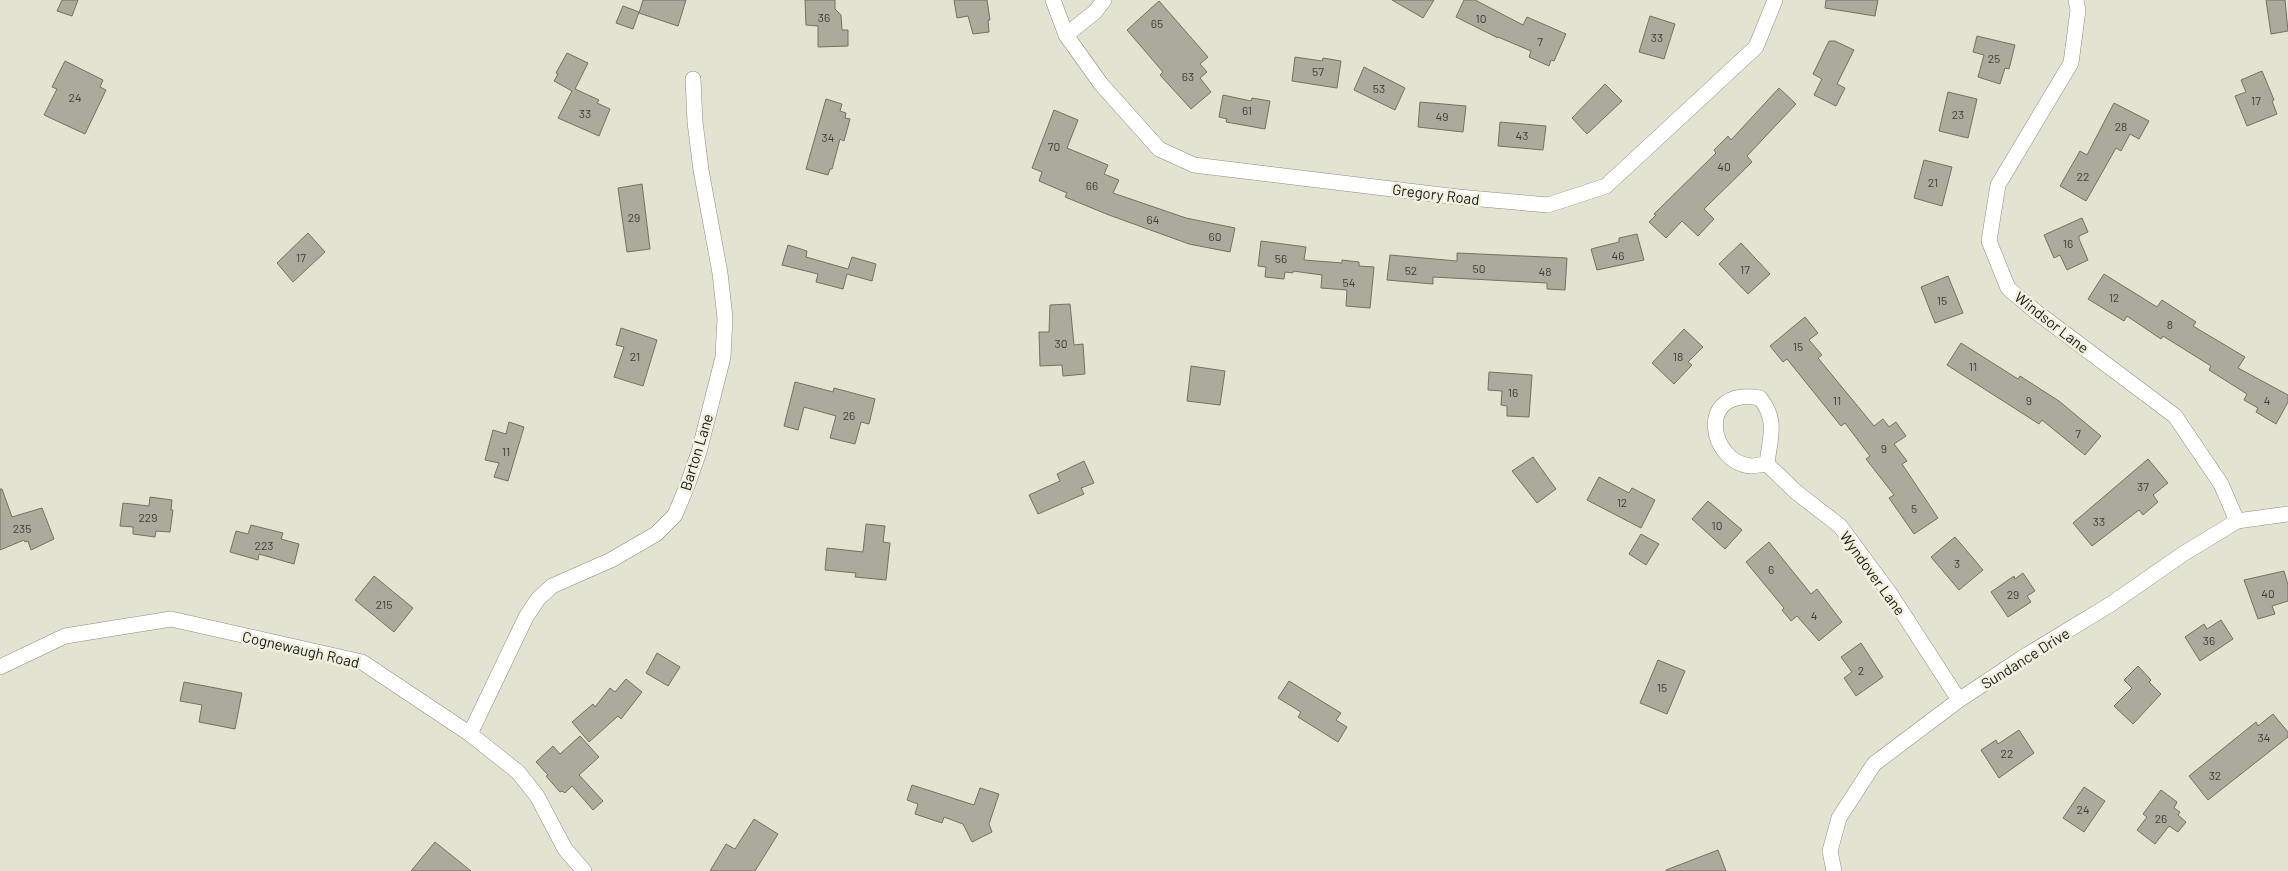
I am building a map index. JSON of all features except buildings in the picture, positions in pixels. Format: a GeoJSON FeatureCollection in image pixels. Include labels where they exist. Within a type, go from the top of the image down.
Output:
{"type":"FeatureCollection","features":[{"type":"Feature","properties":{"kind":"street","name":"Gregory Road"},"geometry":{"type":"LineString","coordinates":[[1053,0],[1066,35],[1100,84],[1159,149],[1194,164],[1458,197],[1548,205],[1606,186],[1756,47],[1775,0]]}},
{"type":"Feature","properties":{"kind":"street"},"geometry":{"type":"LineString","coordinates":[[1066,35],[1095,12],[1104,0]]}},
{"type":"Feature","properties":{"kind":"street","name":"Windsor Lane"},"geometry":{"type":"LineString","coordinates":[[2076,0],[2078,10],[2071,63],[1998,185],[1988,241],[2008,288],[2035,311],[2175,416],[2221,484],[2238,521]]}},
{"type":"Feature","properties":{"kind":"street","name":"Barton Lane"},"geometry":{"type":"LineString","coordinates":[[470,734],[526,617],[538,599],[552,586],[611,560],[656,534],[675,515],[688,486],[723,357],[725,318],[720,273],[701,170],[695,122],[693,79]]}},
{"type":"Feature","properties":{"kind":"street"},"geometry":{"type":"LineString","coordinates":[[1734,396],[1760,398],[1767,407],[1772,419],[1766,464],[1750,466],[1735,460],[1722,449],[1716,428],[1715,416],[1721,406],[1734,396]]}},
{"type":"Feature","properties":{"kind":"street","name":"Wyndover Lane"},"geometry":{"type":"LineString","coordinates":[[1766,464],[1796,492],[1840,526],[1891,595],[1959,700]]}},
{"type":"Feature","properties":{"kind":"street","name":"Sundance Drive"},"geometry":{"type":"LineString","coordinates":[[1834,871],[1830,851],[1839,818],[1874,764],[1959,700],[2022,658],[2112,604],[2183,554],[2238,521],[2288,514]]}},
{"type":"Feature","properties":{"kind":"street","name":"Cognewaugh Road"},"geometry":{"type":"LineString","coordinates":[[0,667],[65,636],[171,619],[362,662],[470,734],[518,772],[537,796],[564,849],[584,871]]}}]}
